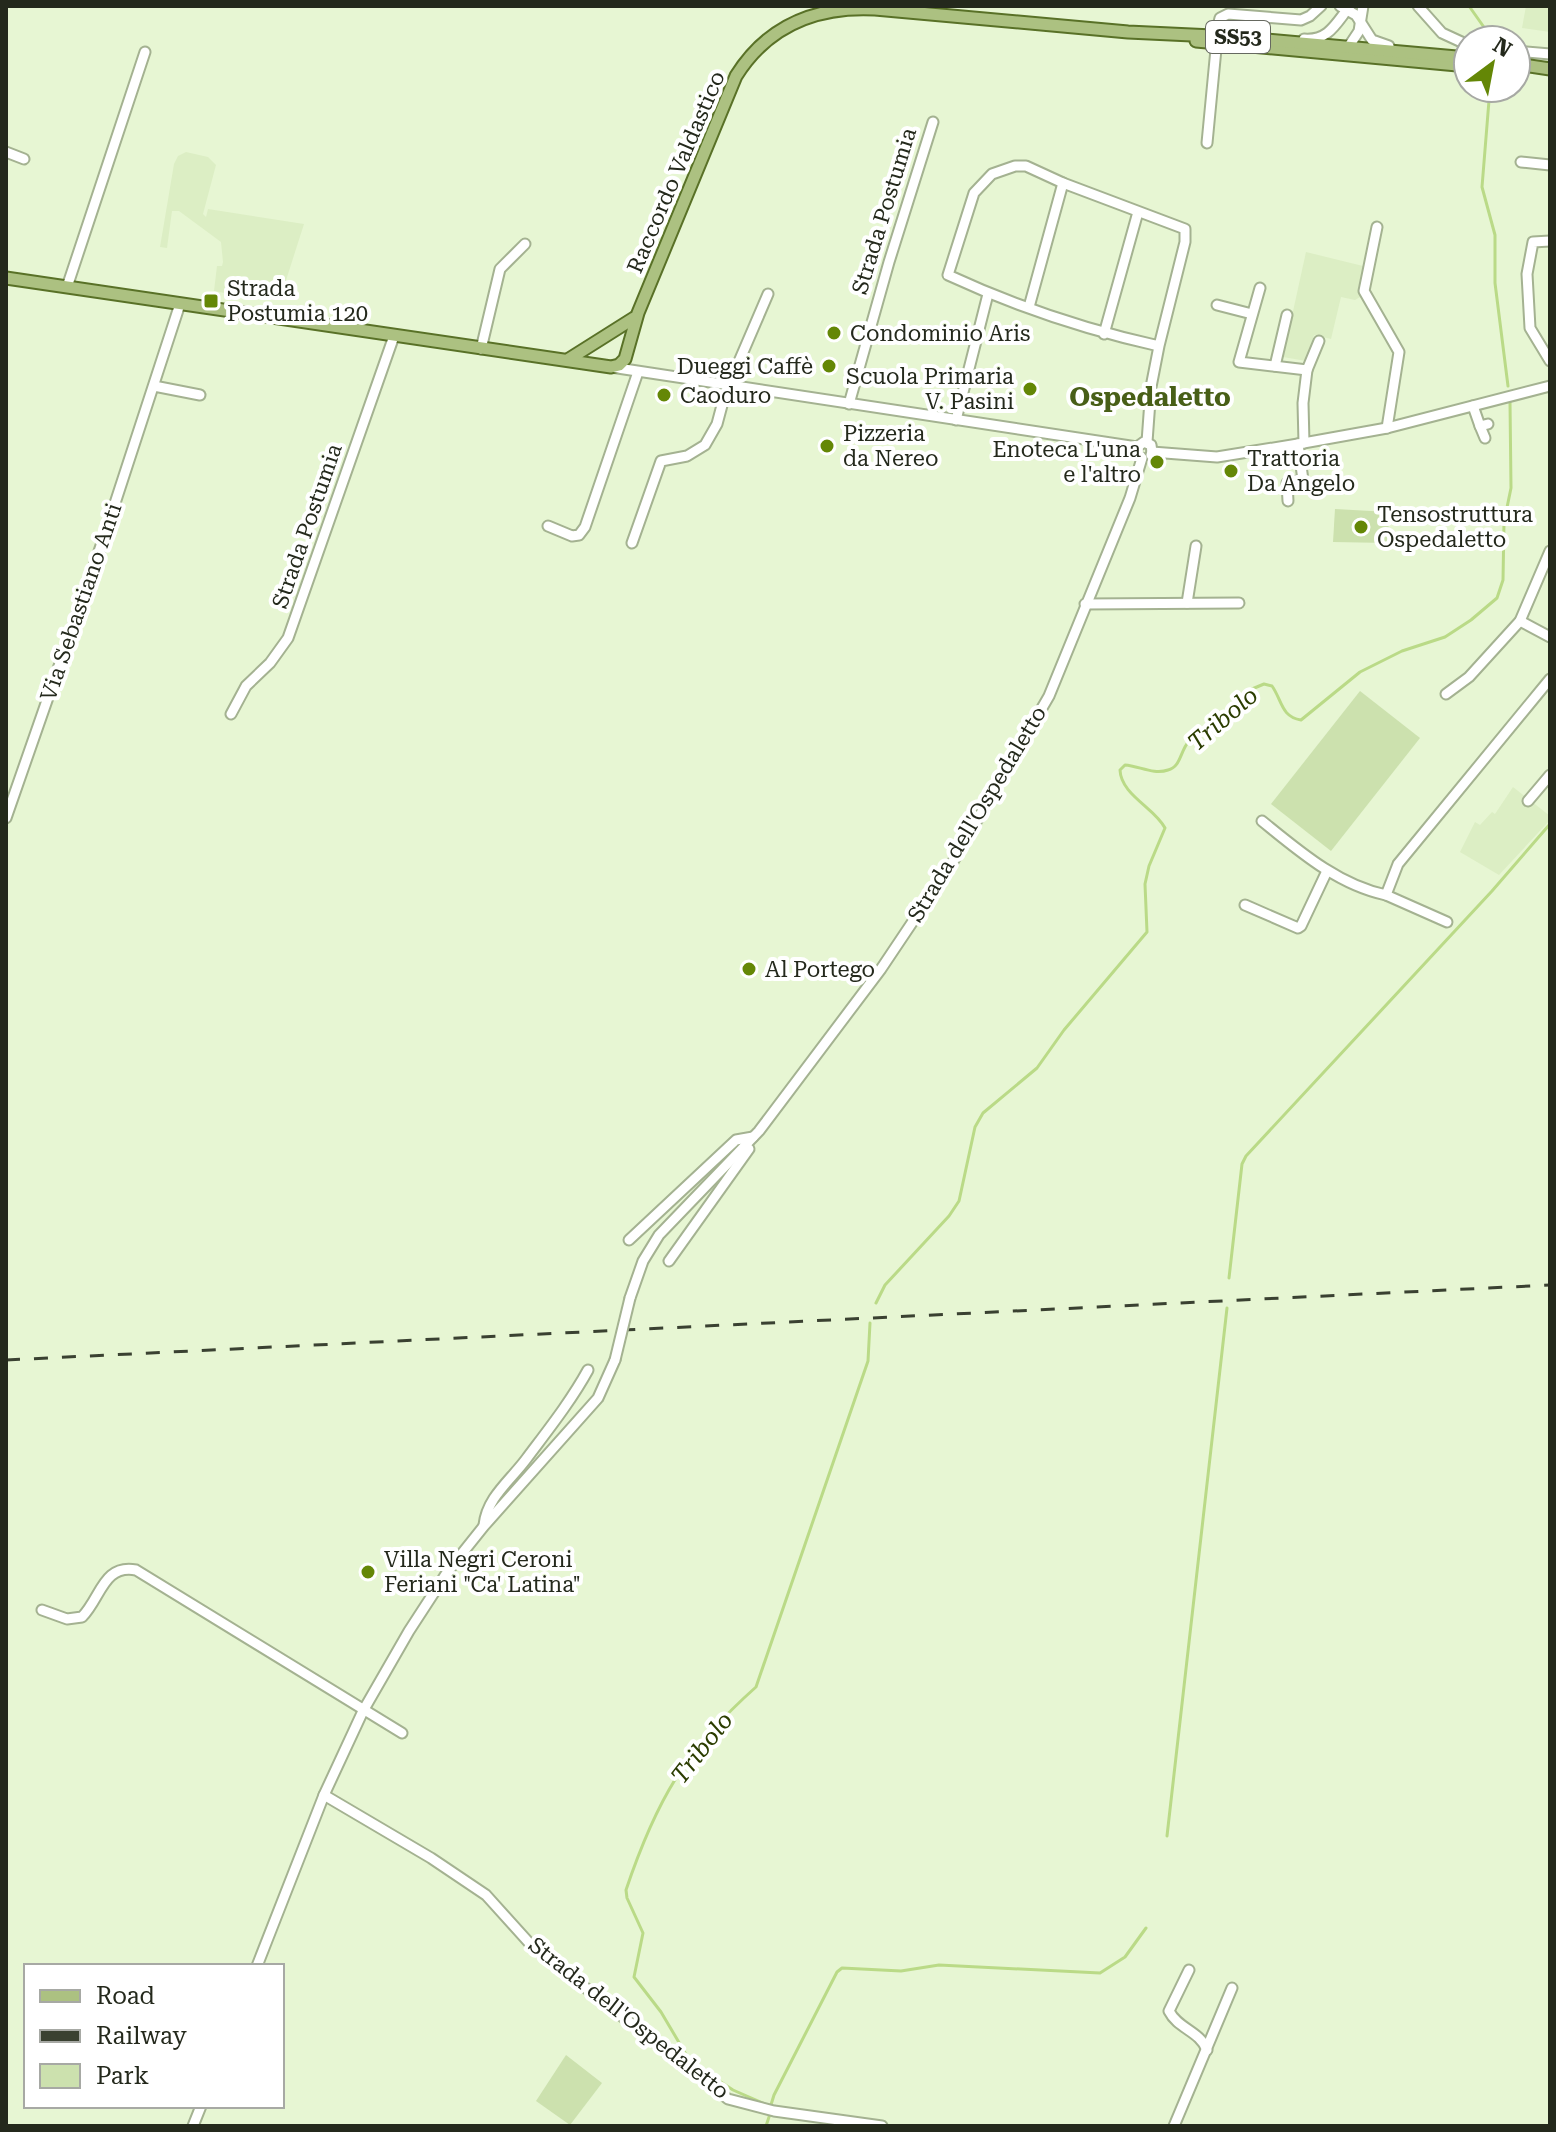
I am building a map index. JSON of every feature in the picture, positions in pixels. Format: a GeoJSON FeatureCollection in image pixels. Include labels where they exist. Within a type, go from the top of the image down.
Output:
{"type":"FeatureCollection","features":[{"type":"Feature","properties":{"kind":"main road","name":"Raccordo Valdastico"},"geometry":{"type":"LineString","coordinates":[[627,351],[638,313],[730,87],[753,52],[786,26],[819,13],[859,9],[1231,41],[1452,65]]}},
{"type":"Feature","properties":{"kind":"main road","name":"Raccordo Valdastico"},"geometry":{"type":"LineString","coordinates":[[1231,41],[1452,56]]}},
{"type":"Feature","properties":{"kind":"main road"},"geometry":{"type":"LineString","coordinates":[[6,278],[607,366],[623,362],[627,351],[623,339],[612,333]]}},
{"type":"Feature","properties":{"kind":"main road"},"geometry":{"type":"LineString","coordinates":[[564,360],[582,352],[603,335],[626,325],[638,313]]}},
{"type":"Feature","properties":{"kind":"main road"},"geometry":{"type":"LineString","coordinates":[[596,341],[594,354],[607,366]]}},
{"type":"Feature","properties":{"kind":"street"},"geometry":{"type":"LineString","coordinates":[[1217,30],[1220,18],[1229,13],[1301,20],[1321,6]]}},
{"type":"Feature","properties":{"kind":"street"},"geometry":{"type":"LineString","coordinates":[[1349,48],[1361,25],[1363,6]]}},
{"type":"Feature","properties":{"kind":"street"},"geometry":{"type":"LineString","coordinates":[[1418,6],[1442,33],[1452,39]]}},
{"type":"Feature","properties":{"kind":"street"},"geometry":{"type":"LineString","coordinates":[[1231,41],[1266,35],[1316,39],[1339,22],[1346,7],[1357,16],[1369,37],[1381,45],[1452,55]]}},
{"type":"Feature","properties":{"kind":"street"},"geometry":{"type":"LineString","coordinates":[[1339,22],[1340,35],[1349,48],[1357,52],[1424,58],[1446,64]]}},
{"type":"Feature","properties":{"kind":"street"},"geometry":{"type":"LineString","coordinates":[[1207,143],[1216,49]]}},
{"type":"Feature","properties":{"kind":"street"},"geometry":{"type":"LineString","coordinates":[[67,287],[145,52]]}},
{"type":"Feature","properties":{"kind":"street","name":"Strada Postumia"},"geometry":{"type":"LineString","coordinates":[[849,404],[933,122]]}},
{"type":"Feature","properties":{"kind":"street"},"geometry":{"type":"LineString","coordinates":[[6,152],[24,159]]}},
{"type":"Feature","properties":{"kind":"street"},"geometry":{"type":"LineString","coordinates":[[1521,162],[1550,165]]}},
{"type":"Feature","properties":{"kind":"street"},"geometry":{"type":"LineString","coordinates":[[1147,442],[1151,387],[1186,231],[1026,166],[1015,166],[992,174],[974,193],[948,275],[988,294],[1104,334],[1159,346]]}},
{"type":"Feature","properties":{"kind":"street"},"geometry":{"type":"LineString","coordinates":[[1029,307],[1063,183]]}},
{"type":"Feature","properties":{"kind":"street"},"geometry":{"type":"LineString","coordinates":[[1104,334],[1138,212]]}},
{"type":"Feature","properties":{"kind":"street"},"geometry":{"type":"LineString","coordinates":[[1377,227],[1364,291],[1399,352],[1387,428]]}},
{"type":"Feature","properties":{"kind":"street"},"geometry":{"type":"LineString","coordinates":[[1550,241],[1533,242],[1527,274],[1530,328],[1550,361]]}},
{"type":"Feature","properties":{"kind":"street"},"geometry":{"type":"LineString","coordinates":[[481,349],[500,269],[525,244]]}},
{"type":"Feature","properties":{"kind":"street"},"geometry":{"type":"LineString","coordinates":[[1260,288],[1239,362],[1307,370]]}},
{"type":"Feature","properties":{"kind":"street"},"geometry":{"type":"LineString","coordinates":[[632,543],[661,461],[687,456],[705,445],[717,424],[728,386],[768,294]]}},
{"type":"Feature","properties":{"kind":"street"},"geometry":{"type":"LineString","coordinates":[[956,420],[988,294]]}},
{"type":"Feature","properties":{"kind":"street","name":"Via Sebastiano Anti"},"geometry":{"type":"LineString","coordinates":[[6,818],[180,304]]}},
{"type":"Feature","properties":{"kind":"street"},"geometry":{"type":"LineString","coordinates":[[1217,305],[1252,314]]}},
{"type":"Feature","properties":{"kind":"street"},"geometry":{"type":"LineString","coordinates":[[1275,366],[1287,315]]}},
{"type":"Feature","properties":{"kind":"street","name":"Strada Postumia"},"geometry":{"type":"LineString","coordinates":[[231,714],[246,686],[270,663],[288,638],[394,336]]}},
{"type":"Feature","properties":{"kind":"street"},"geometry":{"type":"LineString","coordinates":[[1288,501],[1287,483],[1303,480],[1303,403],[1307,370],[1319,341]]}},
{"type":"Feature","properties":{"kind":"street"},"geometry":{"type":"LineString","coordinates":[[627,351],[641,372]]}},
{"type":"Feature","properties":{"kind":"street"},"geometry":{"type":"LineString","coordinates":[[607,366],[1137,447]]}},
{"type":"Feature","properties":{"kind":"street"},"geometry":{"type":"LineString","coordinates":[[548,526],[572,536],[579,535],[585,527],[641,372]]}},
{"type":"Feature","properties":{"kind":"street"},"geometry":{"type":"LineString","coordinates":[[154,386],[200,395]]}},
{"type":"Feature","properties":{"kind":"street"},"geometry":{"type":"LineString","coordinates":[[1152,452],[1217,457],[1301,444],[1387,428],[1550,386]]}},
{"type":"Feature","properties":{"kind":"street"},"geometry":{"type":"LineString","coordinates":[[1473,406],[1484,425],[1485,438]]}},
{"type":"Feature","properties":{"kind":"street"},"geometry":{"type":"LineString","coordinates":[[1137,447],[1147,442]]}},
{"type":"Feature","properties":{"kind":"street"},"geometry":{"type":"LineString","coordinates":[[1137,447],[1138,455],[1150,457],[1151,445],[1147,442]]}},
{"type":"Feature","properties":{"kind":"street","name":"Strada dell'Ospedaletto"},"geometry":{"type":"LineString","coordinates":[[258,1964],[324,1795],[363,1711],[409,1631],[448,1571],[484,1526],[598,1398],[615,1360],[630,1298],[643,1261],[659,1235],[751,1140],[881,969],[954,860],[1049,696],[1130,498],[1142,458]]}},
{"type":"Feature","properties":{"kind":"street"},"geometry":{"type":"LineString","coordinates":[[1187,603],[1196,546]]}},
{"type":"Feature","properties":{"kind":"street"},"geometry":{"type":"LineString","coordinates":[[1446,694],[1469,677],[1520,621],[1550,551]]}},
{"type":"Feature","properties":{"kind":"street"},"geometry":{"type":"LineString","coordinates":[[1085,604],[1239,603]]}},
{"type":"Feature","properties":{"kind":"street"},"geometry":{"type":"LineString","coordinates":[[1520,621],[1550,637]]}},
{"type":"Feature","properties":{"kind":"street"},"geometry":{"type":"LineString","coordinates":[[1386,895],[1398,864],[1550,679]]}},
{"type":"Feature","properties":{"kind":"street"},"geometry":{"type":"LineString","coordinates":[[1528,801],[1550,775]]}},
{"type":"Feature","properties":{"kind":"street"},"geometry":{"type":"LineString","coordinates":[[1262,821],[1327,871],[1447,922]]}},
{"type":"Feature","properties":{"kind":"street"},"geometry":{"type":"LineString","coordinates":[[1245,905],[1298,928],[1327,871]]}},
{"type":"Feature","properties":{"kind":"street","name":"Strada dell'Ospedaletto"},"geometry":{"type":"LineString","coordinates":[[629,1240],[664,1204],[736,1140],[751,1140]]}},
{"type":"Feature","properties":{"kind":"street","name":"Strada dell'Ospedaletto"},"geometry":{"type":"LineString","coordinates":[[669,1261],[751,1147],[751,1140]]}},
{"type":"Feature","properties":{"kind":"street","name":"Strada dell'Ospedaletto"},"geometry":{"type":"LineString","coordinates":[[484,1526],[485,1511],[491,1501],[525,1461],[588,1370]]}},
{"type":"Feature","properties":{"kind":"street"},"geometry":{"type":"LineString","coordinates":[[42,1610],[67,1619],[82,1617],[112,1574],[123,1568],[136,1570],[402,1733]]}},
{"type":"Feature","properties":{"kind":"street","name":"Strada dell'Ospedaletto"},"geometry":{"type":"LineString","coordinates":[[324,1795],[431,1858],[486,1895],[532,1946],[728,2099],[769,2109],[882,2126]]}},
{"type":"Feature","properties":{"kind":"street"},"geometry":{"type":"LineString","coordinates":[[1189,1970],[1169,2011],[1175,2021],[1198,2036],[1207,2050]]}},
{"type":"Feature","properties":{"kind":"street"},"geometry":{"type":"LineString","coordinates":[[1174,2126],[1232,1988]]}},
{"type":"Feature","properties":{"kind":"shaded area"},"geometry":{"type":"Polygon","coordinates":[[[1526,6],[1550,6],[1550,32],[1532,29],[1532,24],[1523,24],[1526,6]]]}},
{"type":"Feature","properties":{"kind":"shaded area"},"geometry":{"type":"Polygon","coordinates":[[[186,152],[208,157],[216,165],[203,214],[206,217],[208,209],[304,224],[281,296],[263,300],[214,291],[217,266],[222,266],[223,262],[221,242],[179,211],[172,211],[167,248],[160,247],[174,164],[178,156],[186,152]]]}},
{"type":"Feature","properties":{"kind":"shaded area"},"geometry":{"type":"Polygon","coordinates":[[[1306,252],[1363,266],[1358,289],[1360,297],[1355,300],[1341,297],[1331,339],[1314,335],[1306,361],[1283,357],[1306,252]]]}},
{"type":"Feature","properties":{"kind":"shaded area"},"geometry":{"type":"Polygon","coordinates":[[[1513,787],[1550,816],[1550,820],[1499,875],[1460,852],[1475,822],[1480,825],[1492,812],[1495,814],[1513,787]]]}},
{"type":"Feature","properties":{"kind":"green space","name":"Tensostruttura Ospedaletto"},"geometry":{"type":"Polygon","coordinates":[[[1335,509],[1389,512],[1388,543],[1333,542],[1335,509]]]}},
{"type":"Feature","properties":{"kind":"green space"},"geometry":{"type":"Polygon","coordinates":[[[1360,691],[1420,738],[1331,851],[1271,804],[1360,691]]]}},
{"type":"Feature","properties":{"kind":"green space"},"geometry":{"type":"Polygon","coordinates":[[[566,2055],[602,2083],[570,2125],[536,2101],[566,2055]]]}},
{"type":"Feature","properties":{"kind":"waterway","name":"Tribolo"},"geometry":{"type":"LineString","coordinates":[[1469,6],[1482,24]]}},
{"type":"Feature","properties":{"kind":"waterway","name":"Tribolo"},"geometry":{"type":"LineString","coordinates":[[1489,104],[1482,187],[1495,235],[1495,283],[1508,386]]}},
{"type":"Feature","properties":{"kind":"waterway","name":"Tribolo"},"geometry":{"type":"LineString","coordinates":[[876,1303],[885,1285],[949,1216],[959,1201],[975,1127],[983,1113],[1037,1068],[1064,1030],[1147,932],[1145,884],[1165,828],[1126,787],[1120,770],[1125,765],[1157,771],[1172,768],[1196,734],[1252,689],[1264,684],[1272,686],[1289,715],[1301,720],[1360,672],[1402,651],[1445,637],[1497,598],[1503,580],[1504,522],[1511,488],[1510,402]]}},
{"type":"Feature","properties":{"kind":"waterway"},"geometry":{"type":"LineString","coordinates":[[1229,1278],[1242,1164],[1246,1156],[1492,891],[1550,824]]}},
{"type":"Feature","properties":{"kind":"waterway"},"geometry":{"type":"LineString","coordinates":[[1167,1836],[1227,1308]]}},
{"type":"Feature","properties":{"kind":"waterway","name":"Tribolo"},"geometry":{"type":"LineString","coordinates":[[765,2104],[733,2090],[687,2056],[661,2012],[634,1977],[643,1933],[626,1890],[649,1830],[676,1779],[710,1733],[756,1687],[868,1361],[870,1323]]}},
{"type":"Feature","properties":{"kind":"waterway"},"geometry":{"type":"LineString","coordinates":[[770,2108],[837,1972],[842,1968],[901,1971],[939,1965],[1100,1973],[1125,1957],[1146,1928]]}},
{"type":"Feature","properties":{"kind":"waterway","name":"Tribolo"},"geometry":{"type":"LineString","coordinates":[[766,2126],[770,2114]]}},
{"type":"Feature","properties":{"kind":"railway"},"geometry":{"type":"LineString","coordinates":[[6,1360],[1550,1285]]}},
{"type":"Feature","properties":{"kind":"place","name":"Strada Postumia 120"},"geometry":{"type":"Point","coordinates":[211,301]}},
{"type":"Feature","properties":{"kind":"place","name":"Condominio Aris"},"geometry":{"type":"Point","coordinates":[834,333]}},
{"type":"Feature","properties":{"kind":"place","name":"Dueggi Caffè"},"geometry":{"type":"Point","coordinates":[829,366]}},
{"type":"Feature","properties":{"kind":"place","name":"Scuola Primaria V. Pasini"},"geometry":{"type":"Point","coordinates":[1030,389]}},
{"type":"Feature","properties":{"kind":"place","name":"Caoduro"},"geometry":{"type":"Point","coordinates":[664,395]}},
{"type":"Feature","properties":{"kind":"place","name":"Pizzeria da Nereo"},"geometry":{"type":"Point","coordinates":[827,446]}},
{"type":"Feature","properties":{"kind":"place","name":"Enoteca L'una e l'altro"},"geometry":{"type":"Point","coordinates":[1157,462]}},
{"type":"Feature","properties":{"kind":"place","name":"Trattoria Da Angelo"},"geometry":{"type":"Point","coordinates":[1231,471]}},
{"type":"Feature","properties":{"kind":"place","name":"Tensostruttura Ospedaletto"},"geometry":{"type":"Point","coordinates":[1361,527]}},
{"type":"Feature","properties":{"kind":"place","name":"Al Portego"},"geometry":{"type":"Point","coordinates":[749,969]}},
{"type":"Feature","properties":{"kind":"place","name":"Villa Negri Ceroni Feriani \"Ca' Latina\""},"geometry":{"type":"Point","coordinates":[368,1572]}},
{"type":"Feature","properties":{"kind":"district","name":"Ospedaletto"},"geometry":{"type":"Point","coordinates":[1150,397]}}]}
